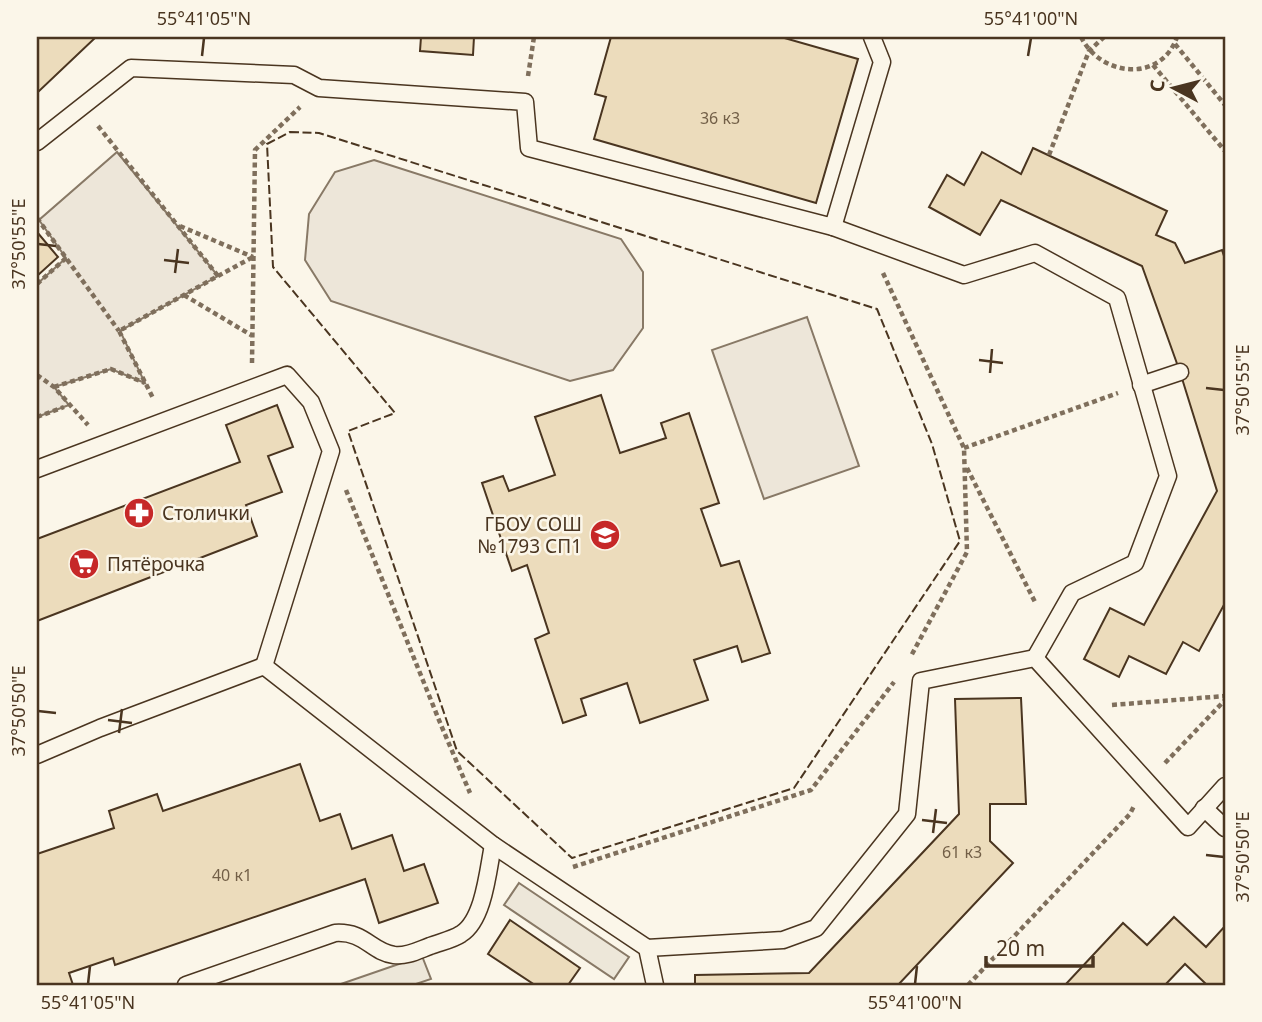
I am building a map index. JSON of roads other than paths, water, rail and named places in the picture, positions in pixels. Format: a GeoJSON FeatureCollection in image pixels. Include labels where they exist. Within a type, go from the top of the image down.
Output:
{"type":"FeatureCollection","features":[{"type":"Feature","properties":{"kind":"lane"},"geometry":{"type":"LineString","coordinates":[[833,228],[882,62],[872,37]]}},
{"type":"Feature","properties":{"kind":"lane"},"geometry":{"type":"LineString","coordinates":[[37,142],[131,68],[294,75],[319,88],[525,102],[529,148],[833,228],[964,275],[1035,253],[1117,298],[1168,476],[1135,563],[1072,593],[1035,658],[921,681],[907,814],[816,928],[783,940],[647,948],[493,845],[264,666]]}},
{"type":"Feature","properties":{"kind":"lane"},"geometry":{"type":"LineString","coordinates":[[1141,385],[1180,372]]}},
{"type":"Feature","properties":{"kind":"lane"},"geometry":{"type":"LineString","coordinates":[[37,469],[287,375],[311,402],[331,451],[264,666]]}},
{"type":"Feature","properties":{"kind":"lane"},"geometry":{"type":"LineString","coordinates":[[1035,658],[1188,827],[1225,786]]}},
{"type":"Feature","properties":{"kind":"lane"},"geometry":{"type":"LineString","coordinates":[[37,755],[100,728],[264,666]]}},
{"type":"Feature","properties":{"kind":"lane"},"geometry":{"type":"LineString","coordinates":[[1204,808],[1225,828]]}},
{"type":"Feature","properties":{"kind":"lane"},"geometry":{"type":"LineString","coordinates":[[186,985],[335,933],[347,932],[359,936],[385,953],[394,955],[405,955],[461,934],[473,922],[481,903],[493,845]]}},
{"type":"Feature","properties":{"kind":"lane"},"geometry":{"type":"LineString","coordinates":[[647,948],[655,985]]}},
{"type":"Feature","properties":{"kind":"place","name":"Столички"},"geometry":{"type":"Point","coordinates":[139,513]}},
{"type":"Feature","properties":{"kind":"place","name":"ГБОУ СОШ №1793 СП1"},"geometry":{"type":"Point","coordinates":[605,535]}},
{"type":"Feature","properties":{"kind":"place","name":"Пятёрочка"},"geometry":{"type":"Point","coordinates":[84,564]}}]}
